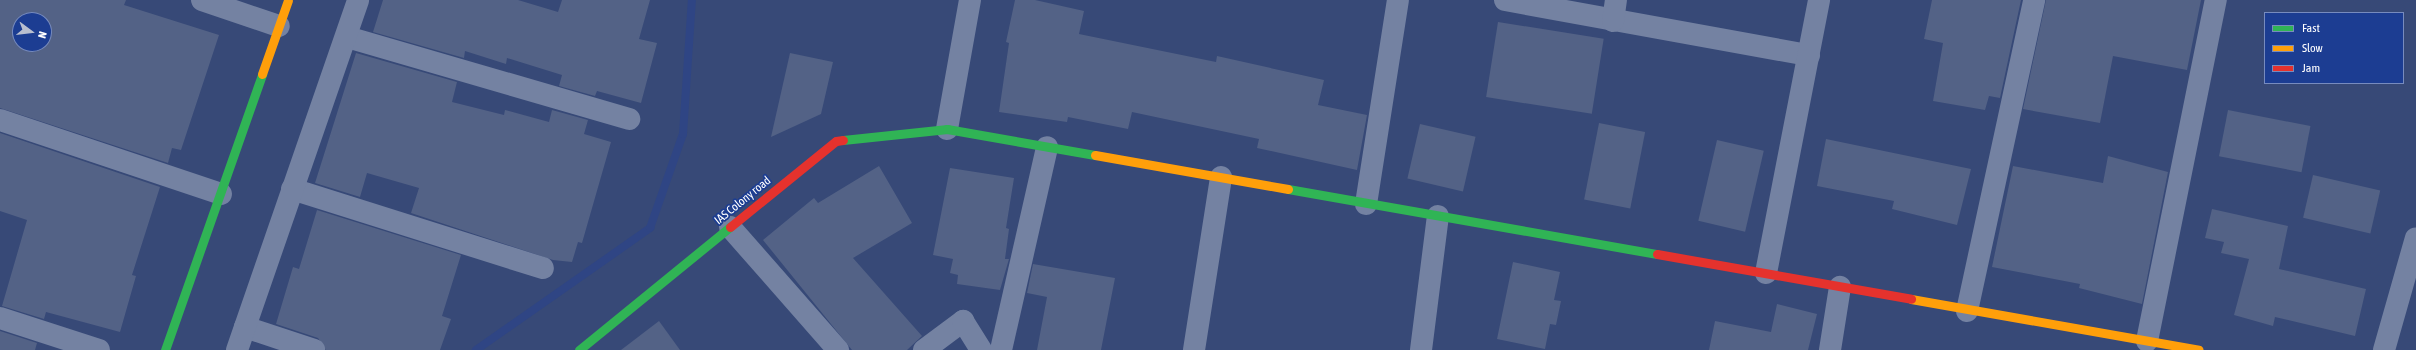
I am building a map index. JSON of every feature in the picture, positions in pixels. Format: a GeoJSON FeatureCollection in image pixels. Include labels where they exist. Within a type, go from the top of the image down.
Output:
{"type":"FeatureCollection","features":[{"type":"Feature","properties":{"kind":"street"},"geometry":{"type":"LineString","coordinates":[[202,0],[278,26]]}},
{"type":"Feature","properties":{"kind":"street"},"geometry":{"type":"LineString","coordinates":[[165,350],[288,0]]}},
{"type":"Feature","properties":{"kind":"street"},"geometry":{"type":"LineString","coordinates":[[237,350],[292,189],[347,37],[358,0]]}},
{"type":"Feature","properties":{"kind":"street"},"geometry":{"type":"LineString","coordinates":[[947,129],[968,0]]}},
{"type":"Feature","properties":{"kind":"street"},"geometry":{"type":"LineString","coordinates":[[1366,204],[1398,0]]}},
{"type":"Feature","properties":{"kind":"street"},"geometry":{"type":"LineString","coordinates":[[1504,0],[1613,21],[1809,55]]}},
{"type":"Feature","properties":{"kind":"street"},"geometry":{"type":"LineString","coordinates":[[1613,21],[1616,0]]}},
{"type":"Feature","properties":{"kind":"street"},"geometry":{"type":"LineString","coordinates":[[1766,273],[1819,0]]}},
{"type":"Feature","properties":{"kind":"street"},"geometry":{"type":"LineString","coordinates":[[1967,311],[2034,0]]}},
{"type":"Feature","properties":{"kind":"street"},"geometry":{"type":"LineString","coordinates":[[2147,341],[2216,0]]}},
{"type":"Feature","properties":{"kind":"street"},"geometry":{"type":"LineString","coordinates":[[347,37],[629,120]]}},
{"type":"Feature","properties":{"kind":"street"},"geometry":{"type":"LineString","coordinates":[[0,120],[221,194]]}},
{"type":"Feature","properties":{"kind":"street","name":"IAS Colony road"},"geometry":{"type":"LineString","coordinates":[[579,350],[836,141],[947,129],[1366,204],[1766,273],[1967,311],[2199,350]]}},
{"type":"Feature","properties":{"kind":"street"},"geometry":{"type":"LineString","coordinates":[[1001,350],[1047,147]]}},
{"type":"Feature","properties":{"kind":"street"},"geometry":{"type":"LineString","coordinates":[[1194,350],[1221,177]]}},
{"type":"Feature","properties":{"kind":"street"},"geometry":{"type":"LineString","coordinates":[[292,189],[542,268]]}},
{"type":"Feature","properties":{"kind":"street"},"geometry":{"type":"LineString","coordinates":[[1421,350],[1438,216]]}},
{"type":"Feature","properties":{"kind":"street"},"geometry":{"type":"LineString","coordinates":[[730,227],[838,350]]}},
{"type":"Feature","properties":{"kind":"street"},"geometry":{"type":"LineString","coordinates":[[2384,350],[2416,238]]}},
{"type":"Feature","properties":{"kind":"street"},"geometry":{"type":"LineString","coordinates":[[1830,350],[1840,287]]}},
{"type":"Feature","properties":{"kind":"street"},"geometry":{"type":"LineString","coordinates":[[0,318],[99,350]]}},
{"type":"Feature","properties":{"kind":"street"},"geometry":{"type":"LineString","coordinates":[[924,350],[963,321],[981,350]]}},
{"type":"Feature","properties":{"kind":"street"},"geometry":{"type":"LineString","coordinates":[[245,327],[314,350]]}},
{"type":"Feature","properties":{"kind":"building"},"geometry":{"type":"Polygon","coordinates":[[[0,0],[126,0],[124,5],[219,35],[181,150],[172,148],[168,163],[0,108],[0,0]]]}},
{"type":"Feature","properties":{"kind":"building"},"geometry":{"type":"Polygon","coordinates":[[[383,0],[518,0],[558,12],[562,0],[650,0],[639,39],[657,43],[641,103],[597,91],[595,96],[559,86],[562,75],[507,58],[506,64],[465,51],[464,58],[373,32],[383,0]]]}},
{"type":"Feature","properties":{"kind":"building"},"geometry":{"type":"Polygon","coordinates":[[[1015,0],[1035,0],[1084,11],[1079,34],[1216,62],[1217,56],[1324,80],[1318,105],[1367,115],[1357,170],[1257,148],[1259,139],[1132,112],[1128,129],[1068,117],[1067,122],[999,112],[1009,43],[1006,42],[1015,0]]]}},
{"type":"Feature","properties":{"kind":"building"},"geometry":{"type":"Polygon","coordinates":[[[1932,0],[2021,0],[2000,98],[1989,96],[1985,110],[1933,101],[1943,43],[1924,39],[1932,0]]]}},
{"type":"Feature","properties":{"kind":"building"},"geometry":{"type":"Polygon","coordinates":[[[2046,0],[2201,0],[2187,70],[2113,56],[2100,123],[2023,109],[2046,0]]]}},
{"type":"Feature","properties":{"kind":"building"},"geometry":{"type":"Polygon","coordinates":[[[1498,22],[1604,39],[1592,114],[1486,97],[1498,22]]]}},
{"type":"Feature","properties":{"kind":"building"},"geometry":{"type":"Polygon","coordinates":[[[356,53],[457,82],[452,102],[504,115],[505,110],[549,122],[552,110],[588,120],[584,134],[611,142],[582,243],[578,242],[572,262],[553,260],[411,213],[419,188],[367,173],[360,197],[315,183],[356,53]]]}},
{"type":"Feature","properties":{"kind":"building"},"geometry":{"type":"Polygon","coordinates":[[[790,53],[833,62],[821,114],[771,137],[790,53]]]}},
{"type":"Feature","properties":{"kind":"building"},"geometry":{"type":"Polygon","coordinates":[[[2228,110],[2310,126],[2301,172],[2219,156],[2228,110]]]}},
{"type":"Feature","properties":{"kind":"building"},"geometry":{"type":"Polygon","coordinates":[[[1599,123],[1645,132],[1630,209],[1584,200],[1599,123]]]}},
{"type":"Feature","properties":{"kind":"building"},"geometry":{"type":"Polygon","coordinates":[[[1420,124],[1476,137],[1463,191],[1407,179],[1420,124]]]}},
{"type":"Feature","properties":{"kind":"building"},"geometry":{"type":"Polygon","coordinates":[[[0,133],[160,187],[132,275],[136,276],[120,332],[46,312],[44,319],[2,306],[27,220],[0,211],[0,133]]]}},
{"type":"Feature","properties":{"kind":"building"},"geometry":{"type":"Polygon","coordinates":[[[1826,139],[1971,169],[1957,225],[1892,209],[1894,201],[1817,186],[1826,139]]]}},
{"type":"Feature","properties":{"kind":"building"},"geometry":{"type":"Polygon","coordinates":[[[1717,140],[1764,151],[1745,232],[1698,221],[1717,140]]]}},
{"type":"Feature","properties":{"kind":"building"},"geometry":{"type":"Polygon","coordinates":[[[2108,156],[2168,172],[2142,304],[2079,288],[2080,284],[1992,267],[2013,166],[2103,183],[2108,156]]]}},
{"type":"Feature","properties":{"kind":"building"},"geometry":{"type":"Polygon","coordinates":[[[879,166],[912,223],[853,258],[922,336],[907,350],[852,350],[763,240],[814,198],[818,203],[879,166]]]}},
{"type":"Feature","properties":{"kind":"building"},"geometry":{"type":"Polygon","coordinates":[[[950,168],[1014,178],[1006,228],[1009,229],[1005,259],[1009,259],[1000,290],[957,284],[958,275],[950,273],[953,259],[933,255],[950,168]]]}},
{"type":"Feature","properties":{"kind":"building"},"geometry":{"type":"Polygon","coordinates":[[[2313,175],[2380,191],[2370,233],[2303,218],[2313,175]]]}},
{"type":"Feature","properties":{"kind":"building"},"geometry":{"type":"Polygon","coordinates":[[[2212,209],[2288,226],[2279,269],[2366,289],[2355,336],[2275,317],[2273,326],[2234,315],[2249,259],[2221,253],[2224,242],[2205,238],[2212,209]]]}},
{"type":"Feature","properties":{"kind":"building"},"geometry":{"type":"Polygon","coordinates":[[[317,210],[461,255],[442,316],[451,319],[440,350],[326,350],[318,338],[276,324],[293,267],[299,269],[317,210]]]}},
{"type":"Feature","properties":{"kind":"building"},"geometry":{"type":"Polygon","coordinates":[[[1513,262],[1560,272],[1554,300],[1561,301],[1556,325],[1550,324],[1545,349],[1497,339],[1513,262]]]}},
{"type":"Feature","properties":{"kind":"building"},"geometry":{"type":"Polygon","coordinates":[[[1033,264],[1115,278],[1101,350],[1037,350],[1047,297],[1027,293],[1033,264]]]}},
{"type":"Feature","properties":{"kind":"building"},"geometry":{"type":"Polygon","coordinates":[[[1777,304],[1817,314],[1808,350],[1709,350],[1715,321],[1771,332],[1777,304]]]}},
{"type":"Feature","properties":{"kind":"building"},"geometry":{"type":"Polygon","coordinates":[[[659,321],[680,350],[621,350],[659,321]]]}},
{"type":"Feature","properties":{"kind":"building"},"geometry":{"type":"Polygon","coordinates":[[[0,331],[37,343],[35,350],[0,350],[0,331]]]}},
{"type":"Feature","properties":{"kind":"waterway"},"geometry":{"type":"LineString","coordinates":[[476,350],[650,228],[683,134],[692,0]]}},
{"type":"Feature","properties":{"kind":"traffic: fast"},"geometry":{"type":"LineString","coordinates":[[165,350],[262,74]]}},
{"type":"Feature","properties":{"kind":"traffic: fast"},"geometry":{"type":"LineString","coordinates":[[843,140],[947,129],[1095,155]]}},
{"type":"Feature","properties":{"kind":"traffic: fast"},"geometry":{"type":"LineString","coordinates":[[1288,189],[1657,254]]}},
{"type":"Feature","properties":{"kind":"traffic: fast"},"geometry":{"type":"LineString","coordinates":[[579,350],[730,227]]}},
{"type":"Feature","properties":{"kind":"traffic: slow"},"geometry":{"type":"LineString","coordinates":[[262,74],[288,0]]}},
{"type":"Feature","properties":{"kind":"traffic: slow"},"geometry":{"type":"LineString","coordinates":[[1095,155],[1288,189]]}},
{"type":"Feature","properties":{"kind":"traffic: slow"},"geometry":{"type":"LineString","coordinates":[[1911,299],[2199,350]]}},
{"type":"Feature","properties":{"kind":"traffic: jam"},"geometry":{"type":"LineString","coordinates":[[730,227],[836,141],[843,140]]}},
{"type":"Feature","properties":{"kind":"traffic: jam"},"geometry":{"type":"LineString","coordinates":[[1657,254],[1911,299]]}}]}
